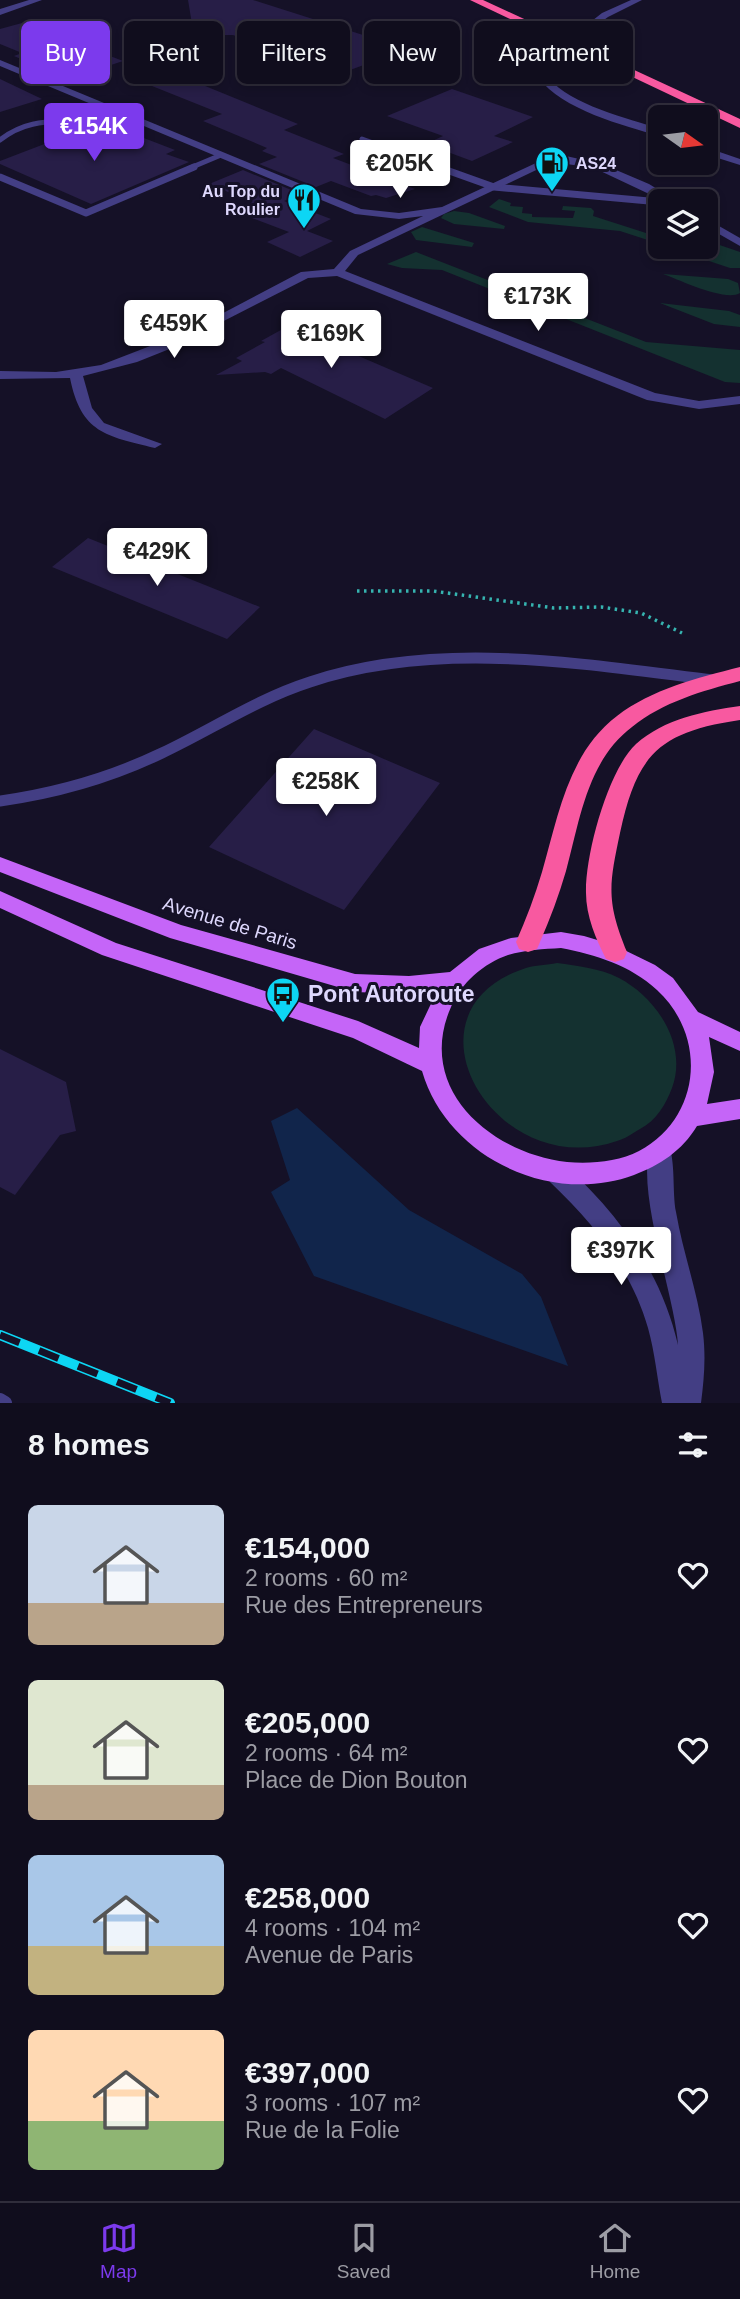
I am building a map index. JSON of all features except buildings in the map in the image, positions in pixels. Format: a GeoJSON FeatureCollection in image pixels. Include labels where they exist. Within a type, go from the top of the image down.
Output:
{"type":"FeatureCollection","features":[{"type":"Feature","properties":{"kind":"highway"},"geometry":{"type":"LineString","coordinates":[[474,0],[740,124]]}},
{"type":"Feature","properties":{"kind":"highway"},"geometry":{"type":"LineString","coordinates":[[499,0],[740,111]]}},
{"type":"Feature","properties":{"kind":"highway"},"geometry":{"type":"LineString","coordinates":[[528,942],[553,875],[577,790],[594,753],[608,736],[636,713],[659,701],[740,674]]}},
{"type":"Feature","properties":{"kind":"highway"},"geometry":{"type":"LineString","coordinates":[[615,952],[601,919],[596,882],[624,776],[652,743],[671,731],[696,721],[740,713]]}},
{"type":"Feature","properties":{"kind":"main road","name":"Avenue de Paris"},"geometry":{"type":"LineString","coordinates":[[0,864],[177,932],[355,983],[409,985],[454,980]]}},
{"type":"Feature","properties":{"kind":"main road"},"geometry":{"type":"LineString","coordinates":[[0,899],[109,949],[210,985],[358,1030],[384,1040],[431,1065]]}},
{"type":"Feature","properties":{"kind":"main road"},"geometry":{"type":"LineString","coordinates":[[561,940],[592,944],[615,952],[662,981],[678,998],[690,1018],[700,1044],[704,1068],[701,1090],[691,1117],[677,1136],[660,1151],[635,1165],[602,1173],[558,1174],[516,1162],[489,1148],[461,1124],[443,1098],[431,1065],[430,1034],[438,1005],[454,980],[470,966],[501,949],[528,942],[561,940]]}},
{"type":"Feature","properties":{"kind":"main road"},"geometry":{"type":"LineString","coordinates":[[690,1018],[740,1042]]}},
{"type":"Feature","properties":{"kind":"main road"},"geometry":{"type":"LineString","coordinates":[[691,1117],[740,1109]]}},
{"type":"Feature","properties":{"kind":"street"},"geometry":{"type":"LineString","coordinates":[[0,12],[38,0]]}},
{"type":"Feature","properties":{"kind":"street"},"geometry":{"type":"LineString","coordinates":[[638,0],[605,15],[587,28],[545,65],[544,78],[562,96],[648,128]]}},
{"type":"Feature","properties":{"kind":"street"},"geometry":{"type":"LineString","coordinates":[[0,63],[359,212],[399,216],[441,210]]}},
{"type":"Feature","properties":{"kind":"street"},"geometry":{"type":"LineString","coordinates":[[718,154],[740,162]]}},
{"type":"Feature","properties":{"kind":"street"},"geometry":{"type":"LineString","coordinates":[[338,272],[372,233],[461,204],[551,159],[569,158],[635,180],[651,189]]}},
{"type":"Feature","properties":{"kind":"street"},"geometry":{"type":"LineString","coordinates":[[359,212],[372,233]]}},
{"type":"Feature","properties":{"kind":"street"},"geometry":{"type":"LineString","coordinates":[[718,229],[740,243]]}},
{"type":"Feature","properties":{"kind":"street"},"geometry":{"type":"LineString","coordinates":[[0,375],[76,374],[118,364],[151,352],[306,275],[338,272],[652,397],[699,405],[740,401]]}},
{"type":"Feature","properties":{"kind":"street"},"geometry":{"type":"LineString","coordinates":[[76,374],[81,404],[98,426],[155,444]]}},
{"type":"Feature","properties":{"kind":"street"},"geometry":{"type":"LineString","coordinates":[[660,1151],[660,1186],[664,1214],[690,1332],[692,1367],[688,1403]]}},
{"type":"Feature","properties":{"kind":"street"},"geometry":{"type":"LineString","coordinates":[[558,1174],[597,1209],[640,1273],[662,1332],[675,1403]]}},
{"type":"Feature","properties":{"kind":"lane"},"geometry":{"type":"LineString","coordinates":[[0,140],[12,128],[26,122],[92,120],[122,114]]}},
{"type":"Feature","properties":{"kind":"lane"},"geometry":{"type":"LineString","coordinates":[[362,139],[494,187],[648,201]]}},
{"type":"Feature","properties":{"kind":"lane"},"geometry":{"type":"LineString","coordinates":[[0,177],[86,213],[221,155]]}},
{"type":"Feature","properties":{"kind":"lane"},"geometry":{"type":"LineString","coordinates":[[0,801],[50,794],[112,775],[281,693],[327,676],[409,659],[476,657],[716,680]]}},
{"type":"Feature","properties":{"kind":"lane"},"geometry":{"type":"LineString","coordinates":[[0,1400],[5,1403]]}},
{"type":"Feature","properties":{"kind":"path"},"geometry":{"type":"LineString","coordinates":[[357,591],[433,591],[554,608],[601,607],[642,613],[682,633]]}},
{"type":"Feature","properties":{"kind":"green space"},"geometry":{"type":"Polygon","coordinates":[[[499,199],[511,203],[510,206],[523,207],[522,213],[532,214],[532,217],[573,218],[575,211],[562,210],[563,206],[591,208],[594,211],[593,216],[648,233],[648,240],[620,231],[528,222],[489,207],[499,199]]]}},
{"type":"Feature","properties":{"kind":"green space"},"geometry":{"type":"Polygon","coordinates":[[[454,211],[469,213],[505,226],[504,229],[454,224],[441,218],[454,211]]]}},
{"type":"Feature","properties":{"kind":"green space"},"geometry":{"type":"Polygon","coordinates":[[[422,227],[474,243],[472,247],[416,240],[411,232],[422,227]]]}},
{"type":"Feature","properties":{"kind":"green space"},"geometry":{"type":"Polygon","coordinates":[[[718,244],[740,252],[740,268],[730,268],[703,259],[718,259],[718,244]]]}},
{"type":"Feature","properties":{"kind":"green space"},"geometry":{"type":"Polygon","coordinates":[[[416,252],[646,342],[740,350],[740,383],[725,382],[442,270],[402,268],[387,264],[416,252]]]}},
{"type":"Feature","properties":{"kind":"green space"},"geometry":{"type":"Polygon","coordinates":[[[663,274],[728,279],[738,283],[740,293],[714,293],[663,274]]]}},
{"type":"Feature","properties":{"kind":"green space"},"geometry":{"type":"Polygon","coordinates":[[[660,303],[729,311],[740,315],[740,327],[714,324],[660,303]]]}},
{"type":"Feature","properties":{"kind":"green space"},"geometry":{"type":"Polygon","coordinates":[[[557,963],[604,972],[633,987],[657,1010],[672,1040],[676,1055],[676,1072],[667,1100],[646,1126],[620,1140],[573,1147],[533,1138],[500,1116],[476,1086],[464,1053],[467,1019],[487,990],[526,968],[557,963]]]}},
{"type":"Feature","properties":{"kind":"water"},"geometry":{"type":"Polygon","coordinates":[[[297,1108],[409,1210],[522,1274],[541,1297],[568,1366],[314,1276],[271,1192],[290,1180],[271,1121],[297,1108]]]}},
{"type":"Feature","properties":{"kind":"railway"},"geometry":{"type":"LineString","coordinates":[[0,1335],[170,1403]]}},
{"type":"Feature","properties":{"kind":"place","name":"AS24"},"geometry":{"type":"Point","coordinates":[552,193]}},
{"type":"Feature","properties":{"kind":"place","name":"Au Top du Roulier"},"geometry":{"type":"Point","coordinates":[304,230]}},
{"type":"Feature","properties":{"kind":"place","name":"Pont Autoroute"},"geometry":{"type":"Point","coordinates":[283,1024]}}]}
